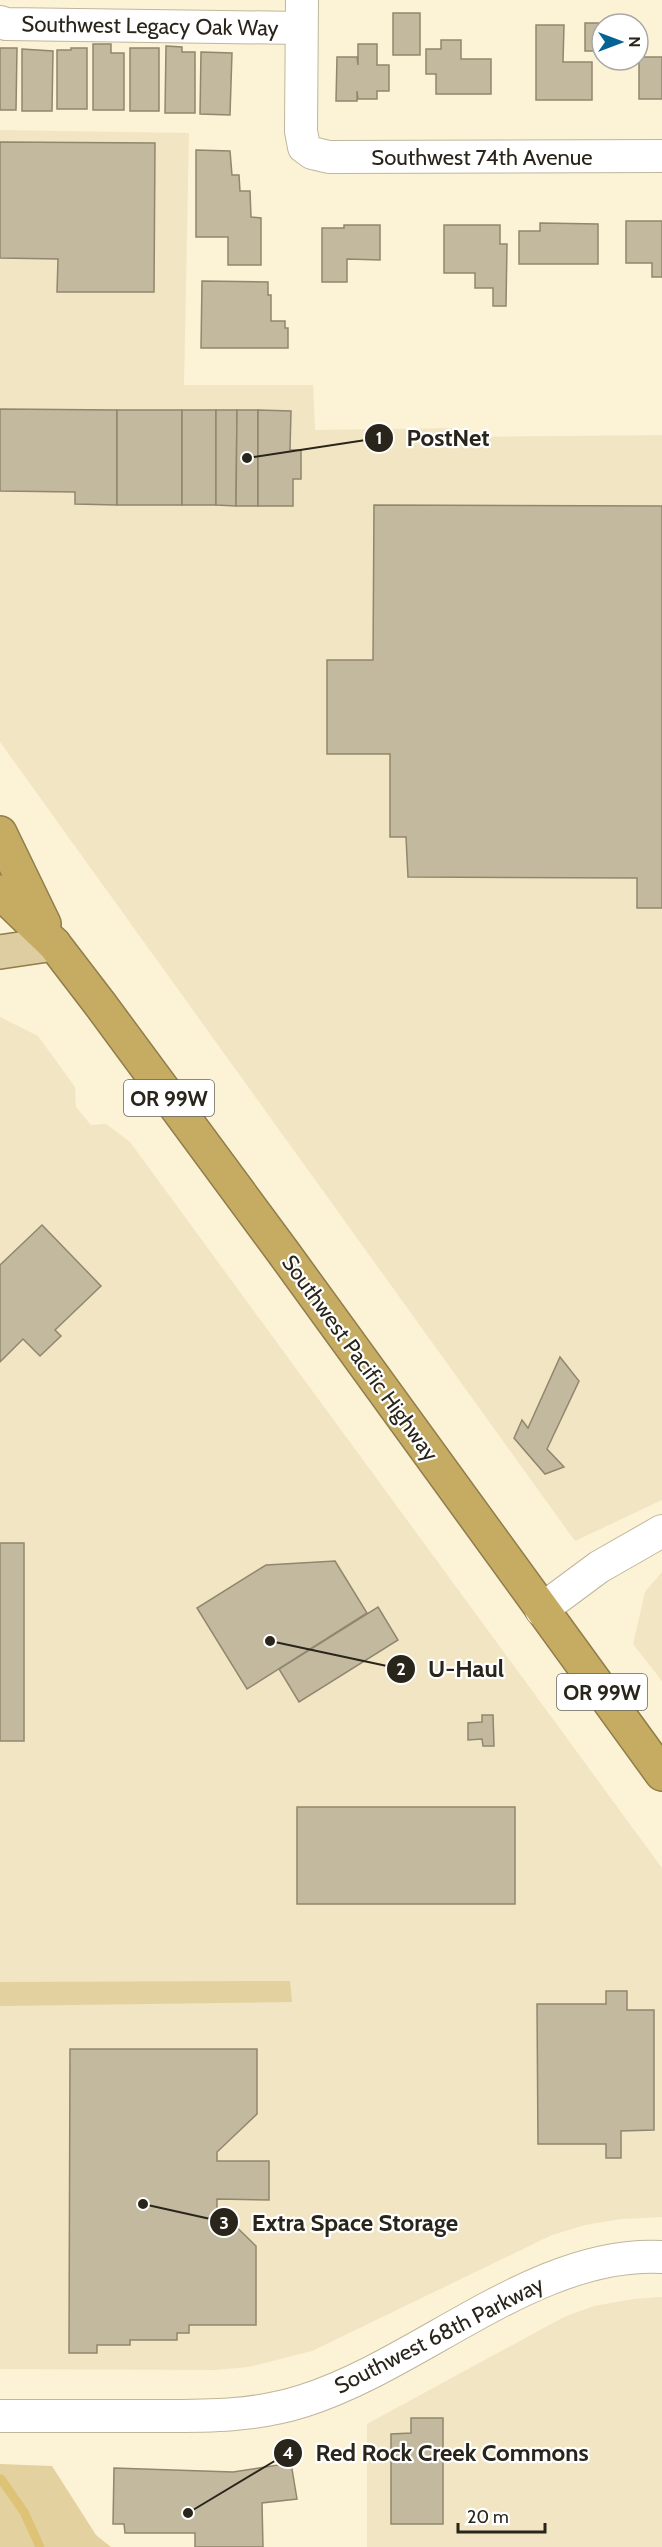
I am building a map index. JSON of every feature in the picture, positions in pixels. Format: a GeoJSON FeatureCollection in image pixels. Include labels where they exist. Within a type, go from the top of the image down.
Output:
{"type":"FeatureCollection","features":[{"type":"Feature","properties":{"kind":"highway","name":"Southwest Pacific Highway"},"geometry":{"type":"LineString","coordinates":[[0,833],[54,944]]}},
{"type":"Feature","properties":{"kind":"highway","name":"Southwest Pacific Highway"},"geometry":{"type":"LineString","coordinates":[[0,892],[54,944],[283,1252],[662,1774]]}},
{"type":"Feature","properties":{"kind":"main road"},"geometry":{"type":"LineString","coordinates":[[0,952],[54,944]]}},
{"type":"Feature","properties":{"kind":"street","name":"Southwest Legacy Oak Way"},"geometry":{"type":"LineString","coordinates":[[0,22],[6,24],[301,14]]}},
{"type":"Feature","properties":{"kind":"street","name":"Southwest 74th Avenue"},"geometry":{"type":"LineString","coordinates":[[301,14],[300,111],[304,147],[312,153],[329,157],[662,156]]}},
{"type":"Feature","properties":{"kind":"street"},"geometry":{"type":"LineString","coordinates":[[541,1610],[598,1567],[662,1531]]}},
{"type":"Feature","properties":{"kind":"street","name":"Southwest 68th Parkway"},"geometry":{"type":"LineString","coordinates":[[0,2416],[243,2415],[286,2406],[356,2382],[558,2274],[613,2259],[662,2257]]}},
{"type":"Feature","properties":{"kind":"shaded area"},"geometry":{"type":"Polygon","coordinates":[[[0,130],[189,133],[184,385],[313,385],[315,430],[456,428],[456,437],[662,435],[662,1500],[575,1541],[0,742],[0,130]]]}},
{"type":"Feature","properties":{"kind":"shaded area"},"geometry":{"type":"Polygon","coordinates":[[[0,1017],[38,1036],[75,1087],[76,1107],[91,1125],[106,1124],[130,1142],[662,1868],[662,2217],[621,2219],[585,2225],[552,2235],[312,2351],[249,2367],[214,2370],[0,2369],[0,1017]]]}},
{"type":"Feature","properties":{"kind":"shaded area"},"geometry":{"type":"Polygon","coordinates":[[[662,1572],[662,1681],[633,1644],[645,1592],[662,1572]]]}},
{"type":"Feature","properties":{"kind":"shaded area"},"geometry":{"type":"Polygon","coordinates":[[[290,1981],[292,2002],[0,2006],[0,1982],[290,1981]]]}},
{"type":"Feature","properties":{"kind":"shaded area"},"geometry":{"type":"Polygon","coordinates":[[[662,2297],[662,2547],[367,2547],[367,2424],[564,2317],[594,2306],[633,2299],[662,2297]]]}},
{"type":"Feature","properties":{"kind":"shaded area"},"geometry":{"type":"Polygon","coordinates":[[[0,2464],[52,2466],[96,2535],[111,2547],[0,2547],[0,2464]]]}},
{"type":"Feature","properties":{"kind":"building"},"geometry":{"type":"Polygon","coordinates":[[[393,13],[420,13],[420,55],[393,55],[393,13]]]}},
{"type":"Feature","properties":{"kind":"building"},"geometry":{"type":"Polygon","coordinates":[[[585,23],[590,23],[590,51],[585,51],[585,23]]]}},
{"type":"Feature","properties":{"kind":"building"},"geometry":{"type":"Polygon","coordinates":[[[536,25],[564,25],[563,62],[590,62],[592,100],[536,100],[536,25]]]}},
{"type":"Feature","properties":{"kind":"building"},"geometry":{"type":"Polygon","coordinates":[[[441,40],[461,40],[461,59],[491,59],[491,94],[436,94],[436,74],[426,74],[426,49],[441,49],[441,40]]]}},
{"type":"Feature","properties":{"kind":"building"},"geometry":{"type":"Polygon","coordinates":[[[93,44],[111,44],[111,53],[124,53],[124,110],[93,110],[93,44]]]}},
{"type":"Feature","properties":{"kind":"building"},"geometry":{"type":"Polygon","coordinates":[[[358,44],[377,44],[377,65],[389,65],[389,91],[377,91],[377,99],[358,99],[357,91],[357,101],[336,101],[337,57],[357,57],[358,65],[358,44]]]}},
{"type":"Feature","properties":{"kind":"building"},"geometry":{"type":"Polygon","coordinates":[[[166,46],[182,47],[182,52],[195,52],[195,113],[165,113],[166,46]]]}},
{"type":"Feature","properties":{"kind":"building"},"geometry":{"type":"Polygon","coordinates":[[[0,48],[17,48],[16,110],[0,110],[0,48]]]}},
{"type":"Feature","properties":{"kind":"building"},"geometry":{"type":"Polygon","coordinates":[[[71,48],[87,48],[87,109],[57,109],[57,50],[71,50],[71,48]]]}},
{"type":"Feature","properties":{"kind":"building"},"geometry":{"type":"Polygon","coordinates":[[[130,48],[159,48],[159,111],[130,111],[130,48]]]}},
{"type":"Feature","properties":{"kind":"building"},"geometry":{"type":"Polygon","coordinates":[[[22,49],[53,51],[52,111],[22,111],[22,49]]]}},
{"type":"Feature","properties":{"kind":"building"},"geometry":{"type":"Polygon","coordinates":[[[201,52],[232,53],[230,115],[200,114],[201,52]]]}},
{"type":"Feature","properties":{"kind":"building"},"geometry":{"type":"Polygon","coordinates":[[[650,57],[662,57],[662,99],[639,99],[639,72],[650,72],[650,57]]]}},
{"type":"Feature","properties":{"kind":"building"},"geometry":{"type":"Polygon","coordinates":[[[0,142],[155,143],[154,292],[57,292],[58,259],[0,258],[0,142]]]}},
{"type":"Feature","properties":{"kind":"building"},"geometry":{"type":"Polygon","coordinates":[[[196,150],[230,151],[232,175],[239,175],[240,191],[250,191],[251,217],[261,218],[261,265],[228,265],[228,237],[196,237],[196,150]]]}},
{"type":"Feature","properties":{"kind":"building"},"geometry":{"type":"Polygon","coordinates":[[[626,221],[662,221],[662,277],[652,277],[652,263],[626,263],[626,221]]]}},
{"type":"Feature","properties":{"kind":"building"},"geometry":{"type":"Polygon","coordinates":[[[540,223],[598,224],[598,264],[519,264],[519,231],[540,231],[540,223]]]}},
{"type":"Feature","properties":{"kind":"building"},"geometry":{"type":"Polygon","coordinates":[[[344,225],[380,225],[380,260],[347,259],[347,282],[322,282],[322,228],[344,228],[344,225]]]}},
{"type":"Feature","properties":{"kind":"building"},"geometry":{"type":"Polygon","coordinates":[[[444,225],[500,225],[500,244],[507,244],[506,306],[493,306],[493,288],[475,288],[475,273],[444,273],[444,225]]]}},
{"type":"Feature","properties":{"kind":"building"},"geometry":{"type":"Polygon","coordinates":[[[202,281],[268,282],[268,295],[271,295],[271,321],[285,321],[285,328],[288,328],[288,348],[201,348],[202,281]]]}},
{"type":"Feature","properties":{"kind":"building"},"geometry":{"type":"Polygon","coordinates":[[[0,409],[117,410],[117,505],[75,504],[75,492],[0,491],[0,409]]]}},
{"type":"Feature","properties":{"kind":"building"},"geometry":{"type":"Polygon","coordinates":[[[117,410],[182,410],[182,505],[117,505],[117,410]]]}},
{"type":"Feature","properties":{"kind":"building"},"geometry":{"type":"Polygon","coordinates":[[[182,410],[216,410],[216,505],[182,505],[182,410]]]}},
{"type":"Feature","properties":{"kind":"building"},"geometry":{"type":"Polygon","coordinates":[[[216,410],[237,410],[236,506],[216,505],[216,410]]]}},
{"type":"Feature","properties":{"kind":"building"},"geometry":{"type":"Polygon","coordinates":[[[237,410],[258,410],[258,506],[236,506],[237,410]]]}},
{"type":"Feature","properties":{"kind":"building"},"geometry":{"type":"Polygon","coordinates":[[[258,410],[291,411],[290,450],[301,450],[301,479],[293,479],[293,506],[258,506],[258,410]]]}},
{"type":"Feature","properties":{"kind":"building"},"geometry":{"type":"Polygon","coordinates":[[[374,505],[662,506],[662,908],[637,908],[637,878],[408,877],[406,837],[390,837],[390,754],[327,754],[327,660],[373,660],[374,505]]]}},
{"type":"Feature","properties":{"kind":"building"},"geometry":{"type":"Polygon","coordinates":[[[42,1225],[101,1286],[55,1330],[61,1336],[40,1356],[23,1339],[0,1362],[0,1265],[42,1225]]]}},
{"type":"Feature","properties":{"kind":"building"},"geometry":{"type":"Polygon","coordinates":[[[560,1357],[579,1381],[547,1449],[564,1467],[545,1474],[514,1438],[522,1420],[528,1428],[560,1357]]]}},
{"type":"Feature","properties":{"kind":"building"},"geometry":{"type":"Polygon","coordinates":[[[0,1543],[24,1543],[24,1741],[0,1741],[0,1543]]]}},
{"type":"Feature","properties":{"kind":"building"},"geometry":{"type":"Polygon","coordinates":[[[335,1561],[367,1613],[247,1689],[197,1608],[266,1565],[335,1561]]]}},
{"type":"Feature","properties":{"kind":"building"},"geometry":{"type":"Polygon","coordinates":[[[378,1607],[398,1640],[299,1702],[279,1669],[378,1607]]]}},
{"type":"Feature","properties":{"kind":"building"},"geometry":{"type":"Polygon","coordinates":[[[482,1715],[493,1715],[494,1746],[483,1746],[482,1739],[468,1740],[468,1723],[482,1722],[482,1715]]]}},
{"type":"Feature","properties":{"kind":"building"},"geometry":{"type":"Polygon","coordinates":[[[297,1807],[515,1807],[515,1904],[297,1904],[297,1807]]]}},
{"type":"Feature","properties":{"kind":"building"},"geometry":{"type":"Polygon","coordinates":[[[606,1991],[627,1991],[627,2010],[654,2010],[654,2130],[621,2131],[621,2158],[606,2158],[606,2144],[538,2144],[537,2004],[606,2004],[606,1991]]]}},
{"type":"Feature","properties":{"kind":"building"},"geometry":{"type":"Polygon","coordinates":[[[70,2049],[257,2049],[257,2114],[217,2152],[217,2161],[269,2161],[269,2200],[217,2199],[217,2208],[256,2246],[256,2325],[189,2325],[189,2333],[177,2333],[177,2340],[130,2340],[130,2345],[97,2345],[97,2353],[69,2353],[70,2049]]]}},
{"type":"Feature","properties":{"kind":"building"},"geometry":{"type":"Polygon","coordinates":[[[411,2418],[443,2418],[443,2524],[391,2524],[391,2434],[411,2433],[411,2418]]]}},
{"type":"Feature","properties":{"kind":"building"},"geometry":{"type":"Polygon","coordinates":[[[291,2463],[297,2499],[262,2503],[263,2547],[195,2547],[195,2533],[125,2533],[124,2524],[113,2524],[114,2468],[233,2472],[291,2463]]]}},
{"type":"Feature","properties":{"kind":"waterway"},"geometry":{"type":"LineString","coordinates":[[1,2479],[24,2512],[40,2547]]}},
{"type":"Feature","properties":{"kind":"place","name":"PostNet"},"geometry":{"type":"Point","coordinates":[247,458]}},
{"type":"Feature","properties":{"kind":"place","name":"U-Haul"},"geometry":{"type":"Point","coordinates":[270,1641]}},
{"type":"Feature","properties":{"kind":"place","name":"Extra Space Storage"},"geometry":{"type":"Point","coordinates":[143,2204]}},
{"type":"Feature","properties":{"kind":"place","name":"Red Rock Creek Commons"},"geometry":{"type":"Point","coordinates":[188,2513]}}]}
